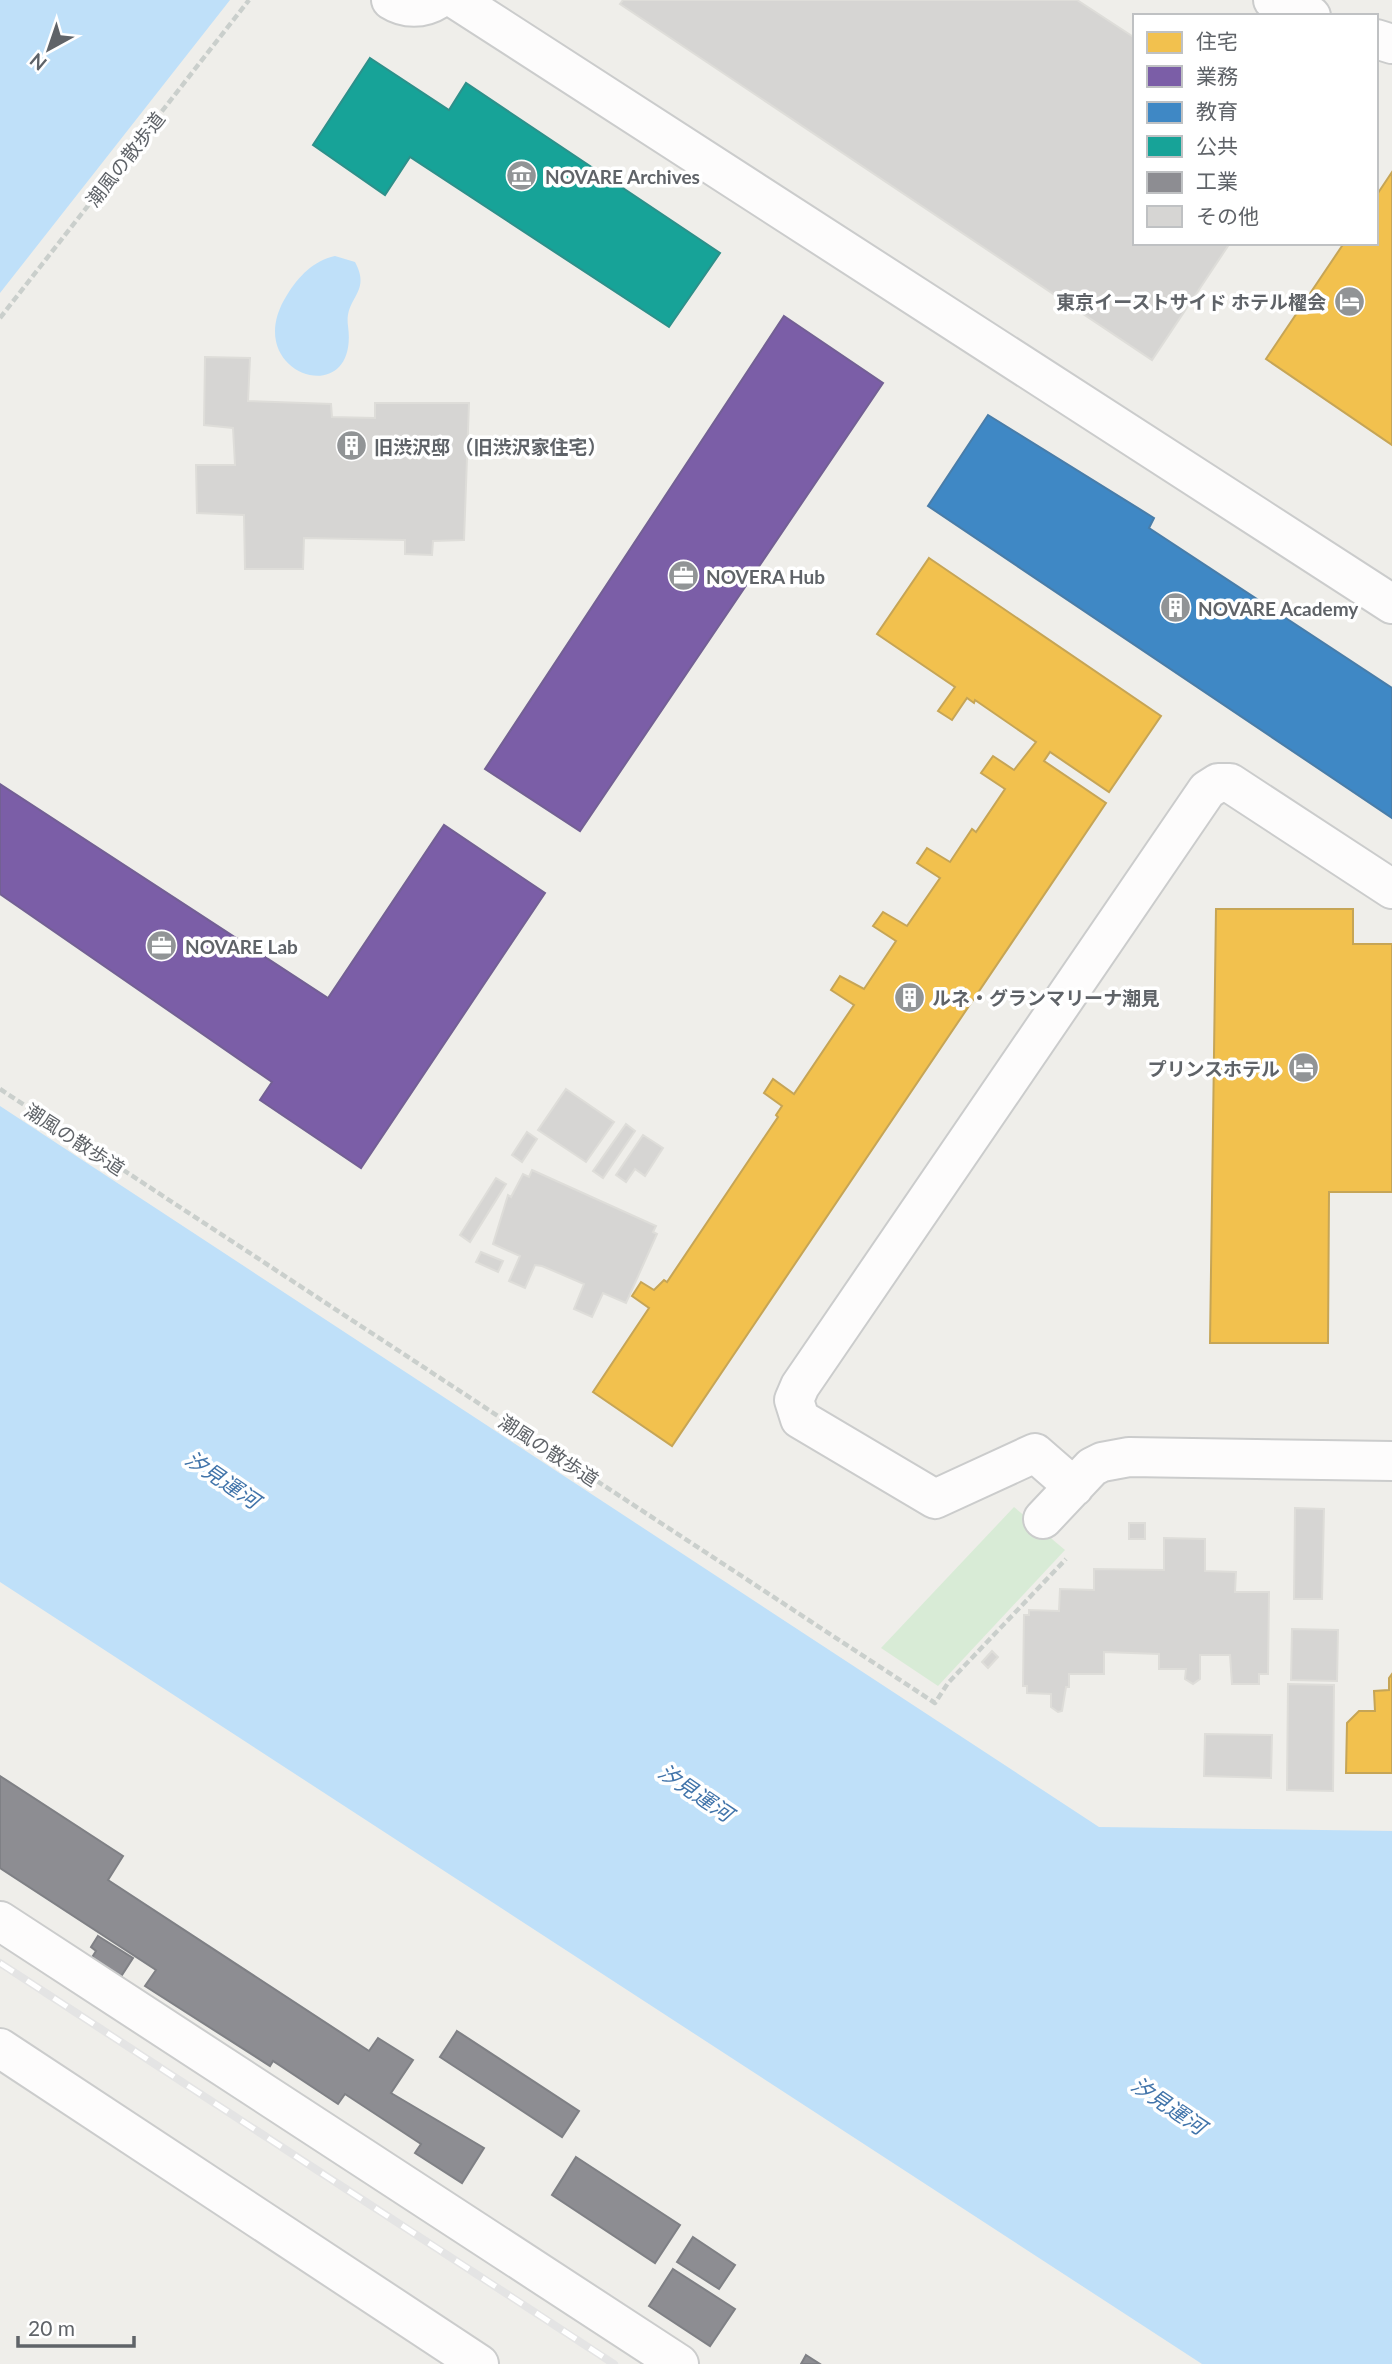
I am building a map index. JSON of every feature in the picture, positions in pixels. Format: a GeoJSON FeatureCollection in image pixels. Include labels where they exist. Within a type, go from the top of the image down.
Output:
{"type":"FeatureCollection","features":[{"type":"Feature","properties":{"kind":"street"},"geometry":{"type":"LineString","coordinates":[[391,0],[409,7],[424,7],[437,0]]}},
{"type":"Feature","properties":{"kind":"street"},"geometry":{"type":"LineString","coordinates":[[457,0],[1392,604]]}},
{"type":"Feature","properties":{"kind":"street"},"geometry":{"type":"LineString","coordinates":[[1273,0],[1306,14]]}},
{"type":"Feature","properties":{"kind":"street"},"geometry":{"type":"LineString","coordinates":[[1074,1486],[1035,1453],[935,1499],[800,1419],[794,1400],[800,1386],[1207,790],[1218,783],[1230,783],[1392,889]]}},
{"type":"Feature","properties":{"kind":"street"},"geometry":{"type":"LineString","coordinates":[[1043,1519],[1074,1486],[1102,1462],[1129,1457],[1392,1461]]}},
{"type":"Feature","properties":{"kind":"street"},"geometry":{"type":"LineString","coordinates":[[0,1921],[679,2364]]}},
{"type":"Feature","properties":{"kind":"street"},"geometry":{"type":"LineString","coordinates":[[0,2048],[479,2364]]}},
{"type":"Feature","properties":{"kind":"path","name":"潮風の散歩道"},"geometry":{"type":"LineString","coordinates":[[0,318],[249,0]]}},
{"type":"Feature","properties":{"kind":"path","name":"潮風の散歩道"},"geometry":{"type":"LineString","coordinates":[[0,1089],[935,1703],[948,1683],[1066,1559]]}},
{"type":"Feature","properties":{"kind":"green space"},"geometry":{"type":"Polygon","coordinates":[[[1014,1507],[1065,1550],[938,1686],[881,1648],[1014,1507]]]}},
{"type":"Feature","properties":{"kind":"water"},"geometry":{"type":"Polygon","coordinates":[[[0,0],[230,0],[0,293],[0,0]]]}},
{"type":"Feature","properties":{"kind":"water"},"geometry":{"type":"Polygon","coordinates":[[[335,256],[355,262],[361,281],[348,316],[347,353],[337,369],[321,376],[303,373],[287,363],[277,346],[276,323],[287,295],[296,282],[313,266],[335,256]]]}},
{"type":"Feature","properties":{"kind":"water","name":"汐見運河"},"geometry":{"type":"Polygon","coordinates":[[[0,1106],[1099,1827],[1392,1831],[1392,2364],[1202,2364],[0,1582],[0,1106]]]}},
{"type":"Feature","properties":{"kind":"building: 住宅","name":"東京イーストサイド ホテル櫂会"},"geometry":{"type":"Polygon","coordinates":[[[1392,172],[1392,445],[1266,359],[1343,245],[1378,245],[1378,193],[1392,172]]]}},
{"type":"Feature","properties":{"kind":"building: 住宅","name":"ルネ・グランマリーナ潮見"},"geometry":{"type":"Polygon","coordinates":[[[929,558],[1161,716],[1109,792],[1050,752],[1044,761],[1106,803],[672,1446],[593,1392],[649,1308],[632,1296],[641,1282],[654,1290],[664,1280],[667,1282],[778,1117],[776,1115],[782,1106],[764,1093],[773,1079],[794,1094],[854,1005],[831,990],[840,976],[864,989],[896,941],[873,926],[883,912],[907,926],[940,878],[917,863],[927,848],[950,862],[972,829],[976,832],[1005,789],[981,773],[993,756],[1014,770],[1036,742],[975,700],[974,703],[967,698],[952,720],[938,711],[955,687],[877,634],[929,558]]]}},
{"type":"Feature","properties":{"kind":"building: 住宅","name":"プリンスホテル"},"geometry":{"type":"Polygon","coordinates":[[[1216,909],[1353,909],[1353,944],[1392,944],[1392,1192],[1329,1192],[1328,1343],[1210,1343],[1216,909]]]}},
{"type":"Feature","properties":{"kind":"building: 住宅"},"geometry":{"type":"Polygon","coordinates":[[[1392,1674],[1392,1773],[1346,1773],[1347,1723],[1359,1711],[1375,1711],[1374,1691],[1389,1690],[1389,1678],[1392,1674]]]}},
{"type":"Feature","properties":{"kind":"building: 業務","name":"NOVERA Hub"},"geometry":{"type":"Polygon","coordinates":[[[784,316],[883,383],[580,831],[485,769],[784,316]]]}},
{"type":"Feature","properties":{"kind":"building: 業務","name":"NOVARE Lab"},"geometry":{"type":"Polygon","coordinates":[[[0,784],[328,998],[444,825],[545,893],[361,1168],[260,1100],[272,1082],[0,894],[0,784]]]}},
{"type":"Feature","properties":{"kind":"building: 教育","name":"NOVARE Academy"},"geometry":{"type":"Polygon","coordinates":[[[988,415],[1154,518],[1149,528],[1392,688],[1392,818],[928,506],[988,415]]]}},
{"type":"Feature","properties":{"kind":"building: 公共","name":"NOVARE Archives"},"geometry":{"type":"Polygon","coordinates":[[[370,58],[449,110],[466,83],[720,253],[669,327],[410,157],[385,195],[313,145],[370,58]]]}},
{"type":"Feature","properties":{"kind":"building: 工業"},"geometry":{"type":"Polygon","coordinates":[[[0,1776],[123,1856],[108,1880],[369,2051],[378,2038],[413,2060],[391,2093],[484,2148],[462,2183],[415,2153],[421,2144],[345,2094],[338,2104],[273,2061],[270,2066],[145,1986],[156,1970],[0,1868],[0,1776]]]}},
{"type":"Feature","properties":{"kind":"building: 工業"},"geometry":{"type":"Polygon","coordinates":[[[98,1936],[133,1958],[120,1978],[91,1959],[96,1951],[91,1947],[98,1936]]]}},
{"type":"Feature","properties":{"kind":"building: 工業"},"geometry":{"type":"Polygon","coordinates":[[[457,2031],[579,2111],[562,2137],[440,2057],[457,2031]]]}},
{"type":"Feature","properties":{"kind":"building: 工業"},"geometry":{"type":"Polygon","coordinates":[[[576,2157],[680,2225],[655,2263],[552,2195],[576,2157]]]}},
{"type":"Feature","properties":{"kind":"building: 工業"},"geometry":{"type":"Polygon","coordinates":[[[693,2237],[735,2265],[719,2289],[677,2262],[693,2237]]]}},
{"type":"Feature","properties":{"kind":"building: 工業"},"geometry":{"type":"Polygon","coordinates":[[[673,2269],[735,2309],[710,2346],[649,2306],[673,2269]]]}},
{"type":"Feature","properties":{"kind":"building: 工業"},"geometry":{"type":"Polygon","coordinates":[[[806,2355],[820,2364],[801,2364],[806,2355]]]}},
{"type":"Feature","properties":{"kind":"building: その他"},"geometry":{"type":"Polygon","coordinates":[[[623,0],[1077,0],[1133,37],[1133,245],[1229,245],[1152,360],[620,4],[623,0]]]}},
{"type":"Feature","properties":{"kind":"building: その他","name":"旧渋沢邸 （旧渋沢家住宅）"},"geometry":{"type":"Polygon","coordinates":[[[205,357],[250,358],[248,401],[331,404],[332,417],[375,418],[375,403],[469,403],[464,540],[433,541],[432,555],[405,554],[405,540],[304,538],[303,569],[245,569],[244,515],[197,513],[196,465],[235,465],[233,428],[204,425],[205,357]]]}},
{"type":"Feature","properties":{"kind":"building: その他"},"geometry":{"type":"Polygon","coordinates":[[[566,1089],[614,1122],[586,1162],[538,1130],[566,1089]]]}},
{"type":"Feature","properties":{"kind":"building: その他"},"geometry":{"type":"Polygon","coordinates":[[[626,1124],[635,1131],[603,1178],[593,1171],[626,1124]]]}},
{"type":"Feature","properties":{"kind":"building: その他"},"geometry":{"type":"Polygon","coordinates":[[[527,1132],[537,1139],[522,1162],[512,1155],[527,1132]]]}},
{"type":"Feature","properties":{"kind":"building: その他"},"geometry":{"type":"Polygon","coordinates":[[[643,1135],[663,1148],[645,1176],[635,1169],[626,1182],[616,1175],[643,1135]]]}},
{"type":"Feature","properties":{"kind":"building: その他"},"geometry":{"type":"Polygon","coordinates":[[[532,1170],[656,1226],[653,1232],[657,1234],[626,1303],[603,1293],[592,1317],[574,1309],[584,1284],[542,1266],[535,1265],[525,1288],[509,1281],[520,1256],[493,1244],[508,1195],[511,1197],[523,1174],[529,1177],[532,1170]]]}},
{"type":"Feature","properties":{"kind":"building: その他"},"geometry":{"type":"Polygon","coordinates":[[[496,1178],[506,1184],[470,1242],[460,1235],[496,1178]]]}},
{"type":"Feature","properties":{"kind":"building: その他"},"geometry":{"type":"Polygon","coordinates":[[[481,1252],[503,1261],[498,1272],[476,1262],[481,1252]]]}},
{"type":"Feature","properties":{"kind":"building: その他"},"geometry":{"type":"Polygon","coordinates":[[[1295,1508],[1324,1509],[1322,1599],[1294,1599],[1295,1508]]]}},
{"type":"Feature","properties":{"kind":"building: その他"},"geometry":{"type":"Polygon","coordinates":[[[1129,1523],[1145,1523],[1145,1539],[1129,1539],[1129,1523]]]}},
{"type":"Feature","properties":{"kind":"building: その他"},"geometry":{"type":"Polygon","coordinates":[[[1164,1538],[1205,1539],[1205,1571],[1236,1572],[1235,1592],[1269,1592],[1268,1674],[1259,1674],[1259,1684],[1232,1684],[1230,1655],[1200,1655],[1200,1679],[1193,1684],[1185,1679],[1186,1669],[1159,1669],[1159,1654],[1104,1652],[1104,1674],[1069,1674],[1069,1687],[1066,1687],[1062,1711],[1058,1712],[1051,1707],[1051,1694],[1027,1693],[1027,1686],[1023,1686],[1024,1615],[1029,1615],[1029,1610],[1059,1611],[1060,1589],[1094,1590],[1094,1569],[1164,1570],[1164,1538]]]}},
{"type":"Feature","properties":{"kind":"building: その他"},"geometry":{"type":"Polygon","coordinates":[[[1292,1629],[1338,1630],[1337,1681],[1291,1680],[1292,1629]]]}},
{"type":"Feature","properties":{"kind":"building: その他"},"geometry":{"type":"Polygon","coordinates":[[[992,1651],[998,1657],[988,1668],[982,1662],[992,1651]]]}},
{"type":"Feature","properties":{"kind":"building: その他"},"geometry":{"type":"Polygon","coordinates":[[[1288,1684],[1334,1685],[1333,1791],[1287,1790],[1288,1684]]]}},
{"type":"Feature","properties":{"kind":"building: その他"},"geometry":{"type":"Polygon","coordinates":[[[1205,1734],[1272,1735],[1271,1778],[1204,1776],[1205,1734]]]}},
{"type":"Feature","properties":{"kind":"railway"},"geometry":{"type":"LineString","coordinates":[[0,1963],[614,2364]]}},
{"type":"Feature","properties":{"kind":"place","name":"NOVARE Archives"},"geometry":{"type":"Point","coordinates":[522,176]}},
{"type":"Feature","properties":{"kind":"place","name":"東京イーストサイド ホテル櫂会"},"geometry":{"type":"Point","coordinates":[1349,301]}},
{"type":"Feature","properties":{"kind":"place","name":"旧渋沢邸 （旧渋沢家住宅）"},"geometry":{"type":"Point","coordinates":[351,446]}},
{"type":"Feature","properties":{"kind":"place","name":"NOVERA Hub"},"geometry":{"type":"Point","coordinates":[683,576]}},
{"type":"Feature","properties":{"kind":"place","name":"NOVARE Academy"},"geometry":{"type":"Point","coordinates":[1175,608]}},
{"type":"Feature","properties":{"kind":"place","name":"NOVARE Lab"},"geometry":{"type":"Point","coordinates":[162,946]}},
{"type":"Feature","properties":{"kind":"place","name":"ルネ・グランマリーナ潮見"},"geometry":{"type":"Point","coordinates":[909,997]}},
{"type":"Feature","properties":{"kind":"place","name":"プリンスホテル"},"geometry":{"type":"Point","coordinates":[1303,1068]}}]}
